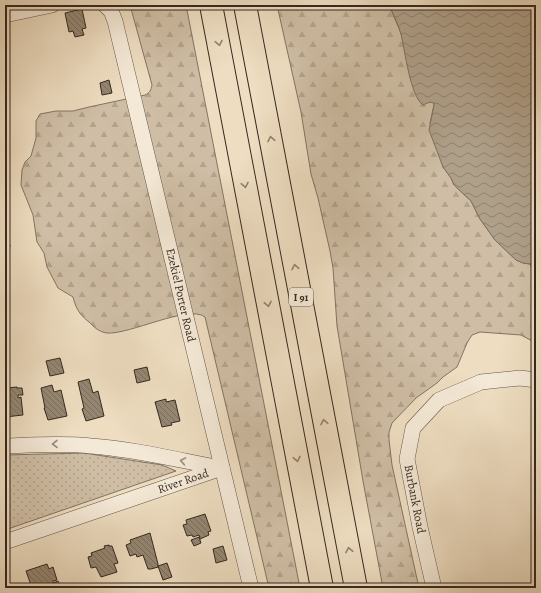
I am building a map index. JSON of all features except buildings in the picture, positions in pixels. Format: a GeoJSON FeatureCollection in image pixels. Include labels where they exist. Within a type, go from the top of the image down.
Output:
{"type":"FeatureCollection","features":[{"type":"Feature","properties":{"kind":"highway"},"geometry":{"type":"LineString","coordinates":[[211,5],[322,588]]}},
{"type":"Feature","properties":{"kind":"highway","name":"I 91"},"geometry":{"type":"LineString","coordinates":[[245,5],[356,588]]}},
{"type":"Feature","properties":{"kind":"street"},"geometry":{"type":"LineString","coordinates":[[5,15],[52,5]]}},
{"type":"Feature","properties":{"kind":"street","name":"Ezekiel Porter Road"},"geometry":{"type":"LineString","coordinates":[[105,5],[111,12],[115,21],[251,588]]}},
{"type":"Feature","properties":{"kind":"street","name":"Burbank Road"},"geometry":{"type":"LineString","coordinates":[[434,588],[420,527],[407,459],[413,428],[439,400],[481,382],[520,378],[536,380]]}},
{"type":"Feature","properties":{"kind":"street","name":"River Road"},"geometry":{"type":"LineString","coordinates":[[5,446],[65,444],[91,446],[222,468]]}},
{"type":"Feature","properties":{"kind":"street","name":"River Road"},"geometry":{"type":"LineString","coordinates":[[5,542],[222,468]]}},
{"type":"Feature","properties":{"kind":"green space"},"geometry":{"type":"Polygon","coordinates":[[[130,5],[186,5],[300,588],[269,588],[205,317],[197,314],[186,314],[129,330],[107,333],[102,332],[81,314],[73,297],[58,288],[47,267],[44,253],[37,242],[33,215],[21,185],[22,170],[25,162],[31,156],[36,138],[36,121],[40,114],[56,111],[73,111],[145,95],[151,90],[152,85],[130,5]]]}},
{"type":"Feature","properties":{"kind":"green space"},"geometry":{"type":"Polygon","coordinates":[[[277,5],[389,5],[401,33],[410,74],[430,102],[434,103],[430,123],[443,167],[454,185],[471,201],[480,219],[495,240],[516,260],[530,264],[536,275],[536,343],[521,335],[480,332],[472,335],[457,367],[416,398],[392,423],[389,432],[389,440],[392,465],[419,588],[383,588],[337,326],[333,268],[330,251],[311,174],[301,112],[277,5]]]}},
{"type":"Feature","properties":{"kind":"green space"},"geometry":{"type":"Polygon","coordinates":[[[84,453],[162,465],[176,471],[5,530],[5,455],[84,453]]]}},
{"type":"Feature","properties":{"kind":"water"},"geometry":{"type":"Polygon","coordinates":[[[389,5],[536,5],[536,275],[530,264],[516,260],[495,240],[480,219],[471,201],[454,185],[443,167],[429,130],[434,103],[430,102],[423,105],[418,100],[411,83],[401,34],[389,5]]]}}]}
